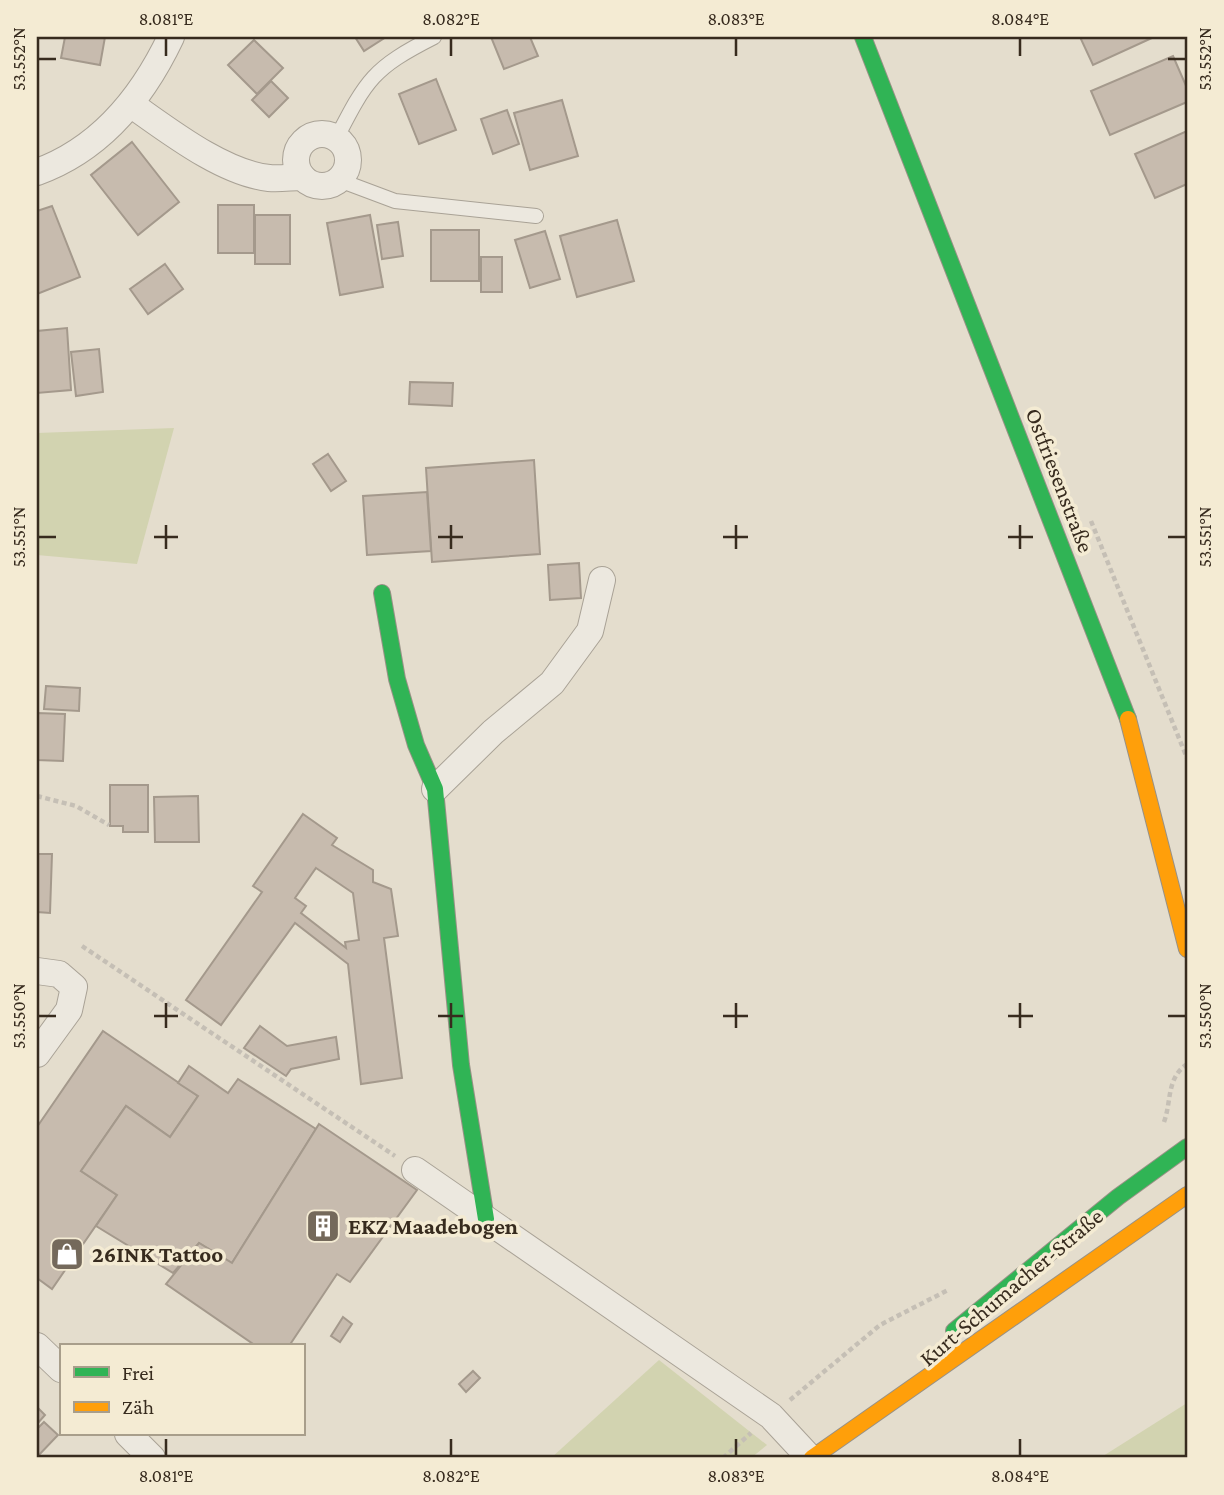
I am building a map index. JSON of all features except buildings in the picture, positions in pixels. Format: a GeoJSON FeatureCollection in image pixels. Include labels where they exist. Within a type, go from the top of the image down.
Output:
{"type":"FeatureCollection","features":[{"type":"Feature","properties":{"kind":"main road","name":"Ostfriesenstraße"},"geometry":{"type":"LineString","coordinates":[[863,37],[1126,710],[1187,948]]}},
{"type":"Feature","properties":{"kind":"main road"},"geometry":{"type":"LineString","coordinates":[[382,593],[397,679],[416,745],[435,789],[461,1065],[486,1219]]}},
{"type":"Feature","properties":{"kind":"main road"},"geometry":{"type":"LineString","coordinates":[[1126,710],[1163,790]]}},
{"type":"Feature","properties":{"kind":"main road","name":"Kurt-Schumacher-Straße"},"geometry":{"type":"LineString","coordinates":[[944,1340],[1118,1197],[1187,1147]]}},
{"type":"Feature","properties":{"kind":"main road","name":"Kurt-Schumacher-Straße"},"geometry":{"type":"LineString","coordinates":[[811,1458],[1187,1195]]}},
{"type":"Feature","properties":{"kind":"main road"},"geometry":{"type":"LineString","coordinates":[[1126,1240],[1163,1234]]}},
{"type":"Feature","properties":{"kind":"main road","name":"Kurt-Schumacher-Straße"},"geometry":{"type":"LineString","coordinates":[[842,1435],[924,1359]]}},
{"type":"Feature","properties":{"kind":"street"},"geometry":{"type":"LineString","coordinates":[[37,172],[93,141],[132,105],[158,65],[171,37]]}},
{"type":"Feature","properties":{"kind":"street"},"geometry":{"type":"LineString","coordinates":[[132,105],[179,137],[236,168],[269,178],[302,177],[316,186],[339,180],[348,159],[337,139],[321,134],[306,140],[300,146],[296,162],[302,177]]}},
{"type":"Feature","properties":{"kind":"street"},"geometry":{"type":"LineString","coordinates":[[435,789],[494,732],[552,683],[590,631],[602,580]]}},
{"type":"Feature","properties":{"kind":"street"},"geometry":{"type":"LineString","coordinates":[[37,971],[59,974],[74,987],[69,1010],[37,1054]]}},
{"type":"Feature","properties":{"kind":"street","name":"Kurt-Schumacher-Straße"},"geometry":{"type":"LineString","coordinates":[[415,1170],[771,1416],[811,1458]]}},
{"type":"Feature","properties":{"kind":"street"},"geometry":{"type":"LineString","coordinates":[[37,1346],[60,1368]]}},
{"type":"Feature","properties":{"kind":"lane"},"geometry":{"type":"LineString","coordinates":[[337,139],[362,88],[390,59],[433,37]]}},
{"type":"Feature","properties":{"kind":"lane"},"geometry":{"type":"LineString","coordinates":[[339,180],[396,201],[536,216]]}},
{"type":"Feature","properties":{"kind":"path"},"geometry":{"type":"LineString","coordinates":[[37,796],[76,806],[108,825]]}},
{"type":"Feature","properties":{"kind":"path"},"geometry":{"type":"LineString","coordinates":[[82,946],[415,1170]]}},
{"type":"Feature","properties":{"kind":"path"},"geometry":{"type":"LineString","coordinates":[[1162,1125],[1171,1083],[1187,1065]]}},
{"type":"Feature","properties":{"kind":"path"},"geometry":{"type":"LineString","coordinates":[[723,1458],[880,1325],[956,1286]]}},
{"type":"Feature","properties":{"kind":"green space"},"geometry":{"type":"Polygon","coordinates":[[[174,428],[137,564],[37,555],[37,433],[174,428]]]}},
{"type":"Feature","properties":{"kind":"green space"},"geometry":{"type":"Polygon","coordinates":[[[659,1360],[767,1445],[751,1458],[551,1458],[659,1360]]]}},
{"type":"Feature","properties":{"kind":"green space"},"geometry":{"type":"Polygon","coordinates":[[[1187,1403],[1187,1458],[1100,1458],[1187,1403]]]}},
{"type":"Feature","properties":{"kind":"traffic: fast"},"geometry":{"type":"LineString","coordinates":[[863,37],[1128,719]]}},
{"type":"Feature","properties":{"kind":"traffic: fast"},"geometry":{"type":"LineString","coordinates":[[382,593],[397,679],[416,745],[435,789],[461,1065],[486,1219]]}},
{"type":"Feature","properties":{"kind":"traffic: fast"},"geometry":{"type":"LineString","coordinates":[[954,1331],[1118,1197],[1187,1147]]}},
{"type":"Feature","properties":{"kind":"traffic: slow"},"geometry":{"type":"LineString","coordinates":[[1128,719],[1187,949]]}},
{"type":"Feature","properties":{"kind":"traffic: slow"},"geometry":{"type":"LineString","coordinates":[[812,1458],[1187,1195]]}},
{"type":"Feature","properties":{"kind":"place","name":"EKZ Maadebogen"},"geometry":{"type":"Point","coordinates":[323,1226]}},
{"type":"Feature","properties":{"kind":"place","name":"26INK Tattoo"},"geometry":{"type":"Point","coordinates":[67,1254]}}]}
